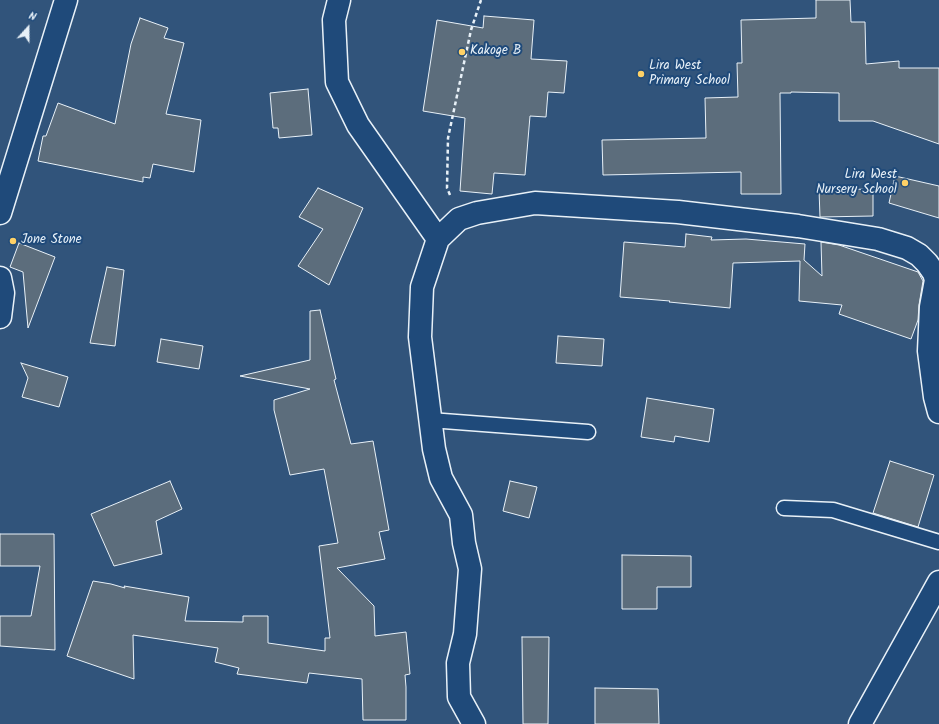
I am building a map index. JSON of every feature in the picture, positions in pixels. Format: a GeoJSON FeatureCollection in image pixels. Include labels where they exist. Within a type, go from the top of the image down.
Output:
{"type":"FeatureCollection","features":[{"type":"Feature","properties":{"kind":"street"},"geometry":{"type":"LineString","coordinates":[[0,213],[66,0]]}},
{"type":"Feature","properties":{"kind":"street"},"geometry":{"type":"LineString","coordinates":[[339,0],[334,20],[337,82],[358,125],[438,239]]}},
{"type":"Feature","properties":{"kind":"street"},"geometry":{"type":"LineString","coordinates":[[474,724],[459,697],[458,663],[465,634],[470,568],[464,543],[461,515],[441,478],[434,449],[420,336],[422,287],[438,239],[459,219],[476,213],[535,203],[678,212],[798,226],[878,239],[907,248],[919,255],[927,263],[934,273],[936,280],[931,307],[929,351],[935,397],[939,412]]}},
{"type":"Feature","properties":{"kind":"street"},"geometry":{"type":"LineString","coordinates":[[0,278],[3,293],[0,317]]}},
{"type":"Feature","properties":{"kind":"street"},"geometry":{"type":"LineString","coordinates":[[860,724],[939,582]]}},
{"type":"Feature","properties":{"kind":"lane"},"geometry":{"type":"LineString","coordinates":[[430,420],[588,432]]}},
{"type":"Feature","properties":{"kind":"lane"},"geometry":{"type":"LineString","coordinates":[[784,508],[833,510],[939,542]]}},
{"type":"Feature","properties":{"kind":"path"},"geometry":{"type":"LineString","coordinates":[[459,219],[447,188],[448,138],[471,30],[481,0]]}},
{"type":"Feature","properties":{"kind":"building"},"geometry":{"type":"Polygon","coordinates":[[[816,0],[850,0],[851,22],[865,22],[866,64],[899,61],[899,68],[939,68],[939,144],[873,121],[839,121],[839,93],[780,93],[781,194],[741,194],[741,172],[603,175],[602,140],[706,138],[705,98],[738,97],[737,63],[742,63],[741,20],[816,18],[816,0]]]}},
{"type":"Feature","properties":{"kind":"building"},"geometry":{"type":"Polygon","coordinates":[[[484,16],[534,20],[531,59],[567,61],[564,93],[548,92],[546,117],[530,116],[525,175],[494,173],[492,194],[460,191],[465,118],[423,111],[437,20],[483,28],[484,16]]]}},
{"type":"Feature","properties":{"kind":"building"},"geometry":{"type":"Polygon","coordinates":[[[140,18],[168,28],[164,38],[184,43],[166,114],[201,120],[194,172],[153,164],[150,178],[143,177],[143,182],[38,161],[43,136],[46,136],[58,103],[115,124],[131,44],[140,18]]]}},
{"type":"Feature","properties":{"kind":"building"},"geometry":{"type":"Polygon","coordinates":[[[308,89],[312,135],[279,138],[278,128],[273,128],[270,93],[308,89]]]}},
{"type":"Feature","properties":{"kind":"building"},"geometry":{"type":"Polygon","coordinates":[[[895,176],[939,186],[939,218],[889,203],[895,176]]]}},
{"type":"Feature","properties":{"kind":"building"},"geometry":{"type":"Polygon","coordinates":[[[318,188],[363,208],[329,285],[298,266],[323,229],[299,217],[318,188]]]}},
{"type":"Feature","properties":{"kind":"building"},"geometry":{"type":"Polygon","coordinates":[[[873,189],[873,216],[820,217],[819,190],[873,189]]]}},
{"type":"Feature","properties":{"kind":"building"},"geometry":{"type":"Polygon","coordinates":[[[686,234],[712,237],[711,240],[746,239],[805,244],[804,260],[822,276],[821,242],[839,245],[918,272],[923,281],[918,320],[911,339],[839,314],[842,305],[799,301],[800,261],[733,263],[730,308],[620,297],[624,242],[685,247],[686,234]]]}},
{"type":"Feature","properties":{"kind":"building"},"geometry":{"type":"Polygon","coordinates":[[[19,243],[55,257],[28,328],[23,272],[10,267],[19,243]]]}},
{"type":"Feature","properties":{"kind":"building"},"geometry":{"type":"Polygon","coordinates":[[[107,267],[124,270],[115,346],[90,343],[107,267]]]}},
{"type":"Feature","properties":{"kind":"building"},"geometry":{"type":"Polygon","coordinates":[[[320,310],[336,379],[334,380],[351,444],[373,441],[389,530],[379,532],[385,559],[337,568],[374,606],[375,636],[406,632],[410,674],[405,675],[406,720],[363,720],[362,679],[309,673],[307,683],[237,674],[239,668],[215,662],[218,648],[133,635],[134,679],[67,656],[93,581],[125,588],[124,586],[189,597],[185,621],[243,622],[243,616],[268,616],[268,643],[325,651],[325,638],[330,638],[319,546],[338,543],[324,469],[290,475],[274,410],[274,400],[310,389],[240,376],[310,360],[310,311],[320,310]]]}},
{"type":"Feature","properties":{"kind":"building"},"geometry":{"type":"Polygon","coordinates":[[[558,336],[604,339],[602,366],[556,363],[558,336]]]}},
{"type":"Feature","properties":{"kind":"building"},"geometry":{"type":"Polygon","coordinates":[[[161,339],[203,346],[199,369],[157,362],[161,339]]]}},
{"type":"Feature","properties":{"kind":"building"},"geometry":{"type":"Polygon","coordinates":[[[21,363],[68,377],[59,407],[22,397],[28,378],[21,363]]]}},
{"type":"Feature","properties":{"kind":"building"},"geometry":{"type":"Polygon","coordinates":[[[647,398],[714,409],[709,442],[675,436],[674,442],[641,437],[647,398]]]}},
{"type":"Feature","properties":{"kind":"building"},"geometry":{"type":"Polygon","coordinates":[[[890,461],[934,475],[918,527],[873,513],[890,461]]]}},
{"type":"Feature","properties":{"kind":"building"},"geometry":{"type":"Polygon","coordinates":[[[170,481],[182,509],[156,521],[162,554],[114,566],[91,514],[170,481]]]}},
{"type":"Feature","properties":{"kind":"building"},"geometry":{"type":"Polygon","coordinates":[[[510,481],[537,487],[529,518],[503,511],[510,481]]]}},
{"type":"Feature","properties":{"kind":"building"},"geometry":{"type":"Polygon","coordinates":[[[0,534],[54,534],[55,650],[0,646],[0,616],[31,616],[40,566],[0,566],[0,534]]]}},
{"type":"Feature","properties":{"kind":"building"},"geometry":{"type":"Polygon","coordinates":[[[622,555],[691,556],[691,587],[657,587],[657,609],[622,609],[622,555]]]}},
{"type":"Feature","properties":{"kind":"building"},"geometry":{"type":"Polygon","coordinates":[[[522,637],[549,637],[548,724],[523,724],[522,637]]]}},
{"type":"Feature","properties":{"kind":"building"},"geometry":{"type":"Polygon","coordinates":[[[595,688],[658,689],[659,724],[595,724],[595,688]]]}},
{"type":"Feature","properties":{"kind":"place","name":"Kakoge B"},"geometry":{"type":"Point","coordinates":[462,52]}},
{"type":"Feature","properties":{"kind":"place","name":"Lira West Primary School"},"geometry":{"type":"Point","coordinates":[641,74]}},
{"type":"Feature","properties":{"kind":"place","name":"Lira West Nursery School"},"geometry":{"type":"Point","coordinates":[905,183]}},
{"type":"Feature","properties":{"kind":"place","name":"Jone Stone"},"geometry":{"type":"Point","coordinates":[13,241]}}]}
